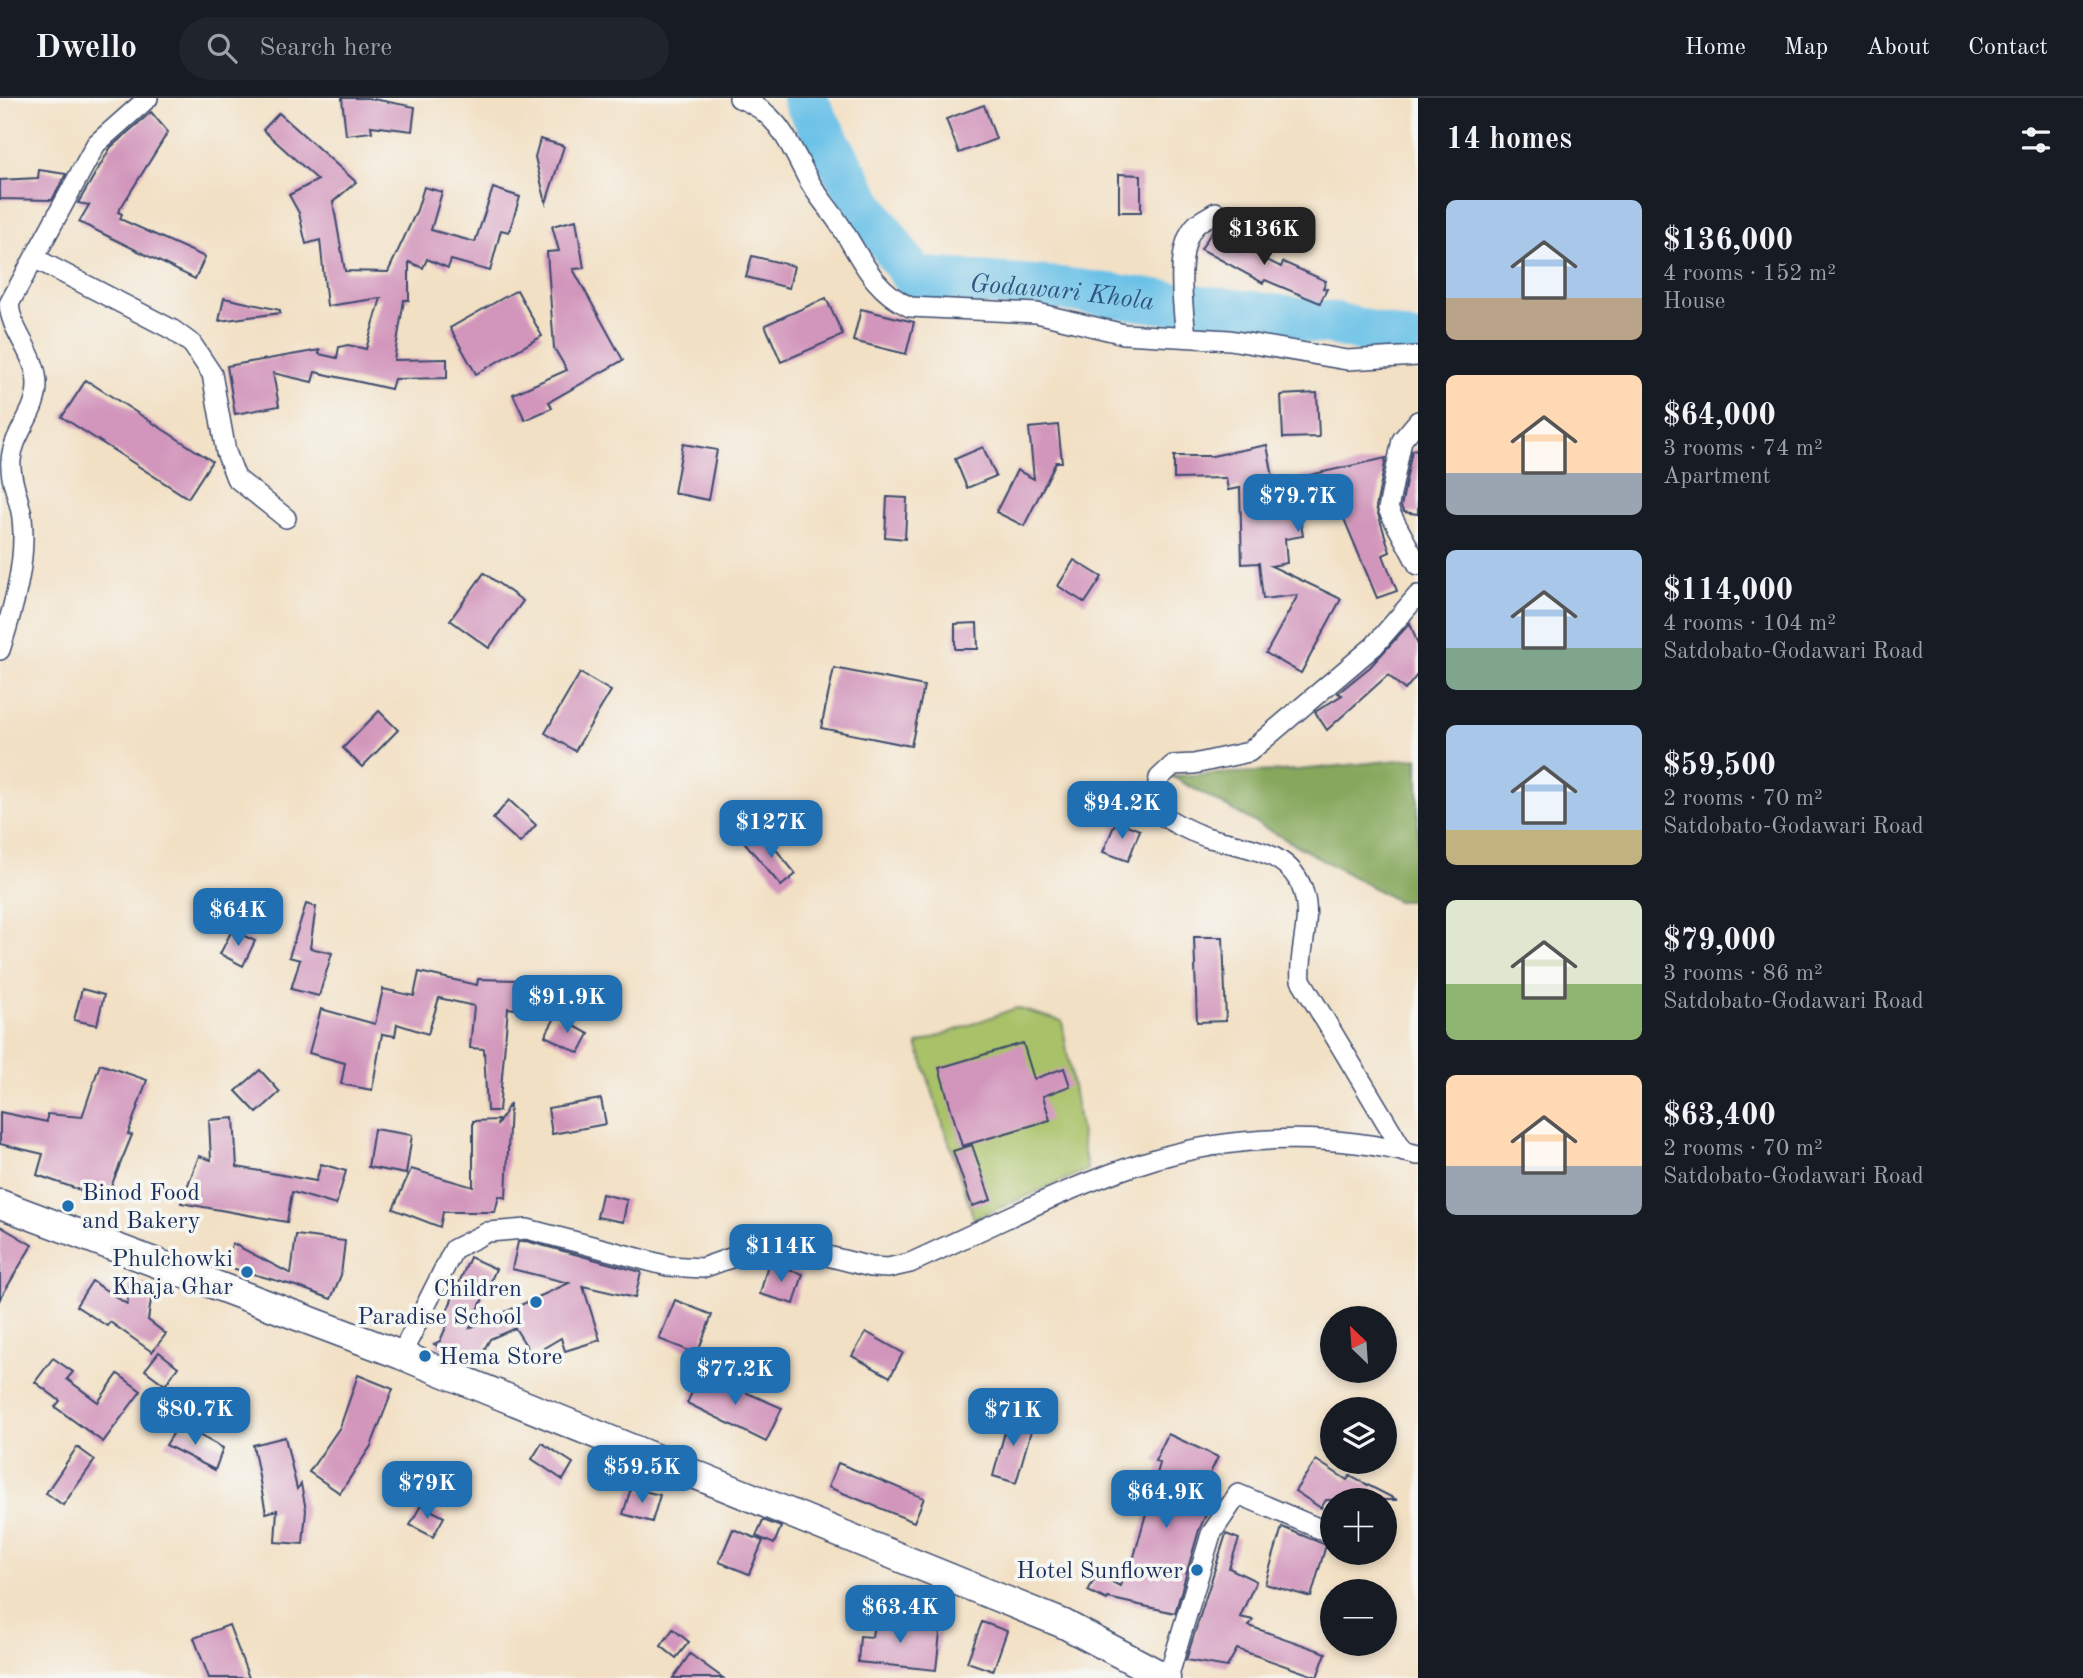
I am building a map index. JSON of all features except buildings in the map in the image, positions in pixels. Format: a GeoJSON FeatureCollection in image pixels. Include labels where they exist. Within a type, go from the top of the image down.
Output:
{"type":"FeatureCollection","features":[{"type":"Feature","properties":{"kind":"street"},"geometry":{"type":"LineString","coordinates":[[0,650],[20,569],[23,531],[10,459],[32,411],[37,385],[30,353],[10,316],[9,304],[36,259],[96,144],[148,98]]}},
{"type":"Feature","properties":{"kind":"street"},"geometry":{"type":"LineString","coordinates":[[739,98],[768,114],[780,125],[808,180],[846,234],[855,255],[894,299],[910,306],[1037,313],[1124,334],[1230,340],[1347,360],[1418,356]]}},
{"type":"Feature","properties":{"kind":"street"},"geometry":{"type":"LineString","coordinates":[[1186,336],[1180,278],[1195,226],[1216,212]]}},
{"type":"Feature","properties":{"kind":"street"},"geometry":{"type":"LineString","coordinates":[[36,259],[173,330],[192,344],[212,374],[226,452],[236,478],[286,519]]}},
{"type":"Feature","properties":{"kind":"street"},"geometry":{"type":"LineString","coordinates":[[1418,421],[1402,440],[1388,509],[1418,565]]}},
{"type":"Feature","properties":{"kind":"street"},"geometry":{"type":"LineString","coordinates":[[1411,1154],[1301,980],[1299,962],[1306,908],[1304,892],[1294,875],[1278,858],[1204,836],[1153,809],[1159,778],[1173,765],[1194,764],[1249,752],[1374,646],[1418,595]]}},
{"type":"Feature","properties":{"kind":"street"},"geometry":{"type":"LineString","coordinates":[[401,1355],[454,1249],[488,1232],[527,1229],[668,1266],[702,1268],[765,1247],[792,1247],[888,1268],[910,1263],[1072,1191],[1155,1159],[1259,1140],[1330,1140],[1411,1154]]}},
{"type":"Feature","properties":{"kind":"street"},"geometry":{"type":"LineString","coordinates":[[0,1204],[401,1355],[1064,1624],[1131,1669],[1167,1678],[1211,1534],[1238,1494],[1320,1529]]}},
{"type":"Feature","properties":{"kind":"green space"},"geometry":{"type":"Polygon","coordinates":[[[1418,758],[1418,901],[1397,901],[1171,776],[1298,770],[1418,758]]]}},
{"type":"Feature","properties":{"kind":"green space"},"geometry":{"type":"Polygon","coordinates":[[[1016,1008],[1062,1021],[1087,1170],[974,1219],[917,1044],[1016,1008]]]}},
{"type":"Feature","properties":{"kind":"waterway","name":"Godawari Khola"},"geometry":{"type":"LineString","coordinates":[[804,98],[862,203],[914,278],[1061,289],[1336,324],[1418,345]]}},
{"type":"Feature","properties":{"kind":"place","name":"Binod Food and Bakery"},"geometry":{"type":"Point","coordinates":[68,1206]}},
{"type":"Feature","properties":{"kind":"place","name":"Phulchowki Khaja Ghar"},"geometry":{"type":"Point","coordinates":[247,1272]}},
{"type":"Feature","properties":{"kind":"place","name":"Children Paradise School"},"geometry":{"type":"Point","coordinates":[536,1302]}},
{"type":"Feature","properties":{"kind":"place","name":"Hema Store"},"geometry":{"type":"Point","coordinates":[425,1356]}},
{"type":"Feature","properties":{"kind":"place","name":"Hotel Sunflower"},"geometry":{"type":"Point","coordinates":[1197,1570]}}]}
